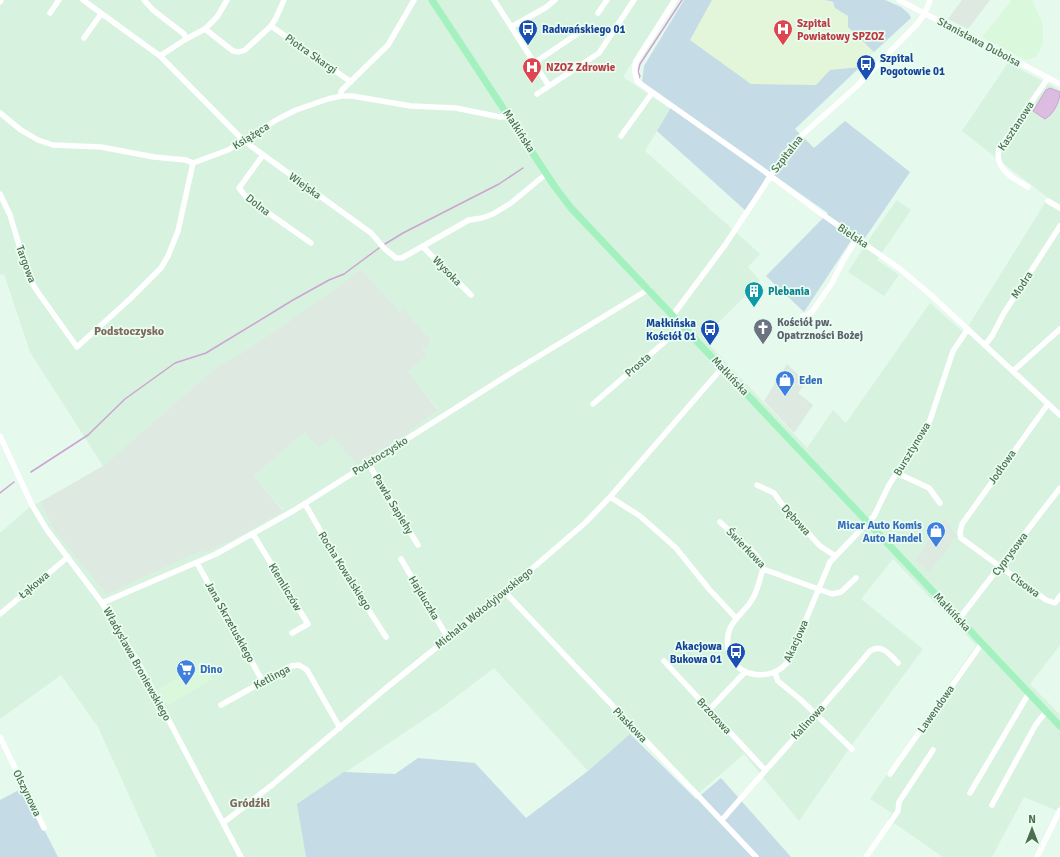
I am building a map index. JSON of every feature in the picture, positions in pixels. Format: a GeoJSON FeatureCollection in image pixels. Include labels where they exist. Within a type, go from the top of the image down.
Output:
{"type":"FeatureCollection","features":[{"type":"Feature","properties":{"kind":"main road","name":"Małkińska"},"geometry":{"type":"LineString","coordinates":[[432,0],[546,174],[571,208],[1060,726]]}},
{"type":"Feature","properties":{"kind":"street"},"geometry":{"type":"LineString","coordinates":[[50,13],[59,0]]}},
{"type":"Feature","properties":{"kind":"street","name":"Wiejska"},"geometry":{"type":"LineString","coordinates":[[83,0],[160,56],[244,141],[371,233],[385,249],[396,258],[402,258],[469,220],[482,218],[493,214],[510,203],[546,174]]}},
{"type":"Feature","properties":{"kind":"street"},"geometry":{"type":"LineString","coordinates":[[160,56],[186,39],[206,29],[217,17],[227,0]]}},
{"type":"Feature","properties":{"kind":"street"},"geometry":{"type":"LineString","coordinates":[[206,29],[233,51],[239,52],[245,50],[271,26],[284,0]]}},
{"type":"Feature","properties":{"kind":"street"},"geometry":{"type":"LineString","coordinates":[[341,96],[341,91],[388,45],[414,0]]}},
{"type":"Feature","properties":{"kind":"street"},"geometry":{"type":"LineString","coordinates":[[494,0],[549,86]]}},
{"type":"Feature","properties":{"kind":"street"},"geometry":{"type":"LineString","coordinates":[[511,27],[545,8],[555,0]]}},
{"type":"Feature","properties":{"kind":"street"},"geometry":{"type":"LineString","coordinates":[[598,13],[607,0]]}},
{"type":"Feature","properties":{"kind":"street"},"geometry":{"type":"LineString","coordinates":[[537,94],[599,53],[634,0]]}},
{"type":"Feature","properties":{"kind":"street","name":"Bielska"},"geometry":{"type":"LineString","coordinates":[[675,0],[636,61],[634,73],[638,82],[914,280],[1060,416]]}},
{"type":"Feature","properties":{"kind":"street","name":"Stanisława Duboisa"},"geometry":{"type":"LineString","coordinates":[[899,0],[1060,84]]}},
{"type":"Feature","properties":{"kind":"street","name":"Szpitalna"},"geometry":{"type":"LineString","coordinates":[[673,315],[725,245],[783,156],[801,136],[857,86],[915,25],[925,13],[930,0]]}},
{"type":"Feature","properties":{"kind":"street"},"geometry":{"type":"LineString","coordinates":[[148,1],[153,10],[184,34],[186,39]]}},
{"type":"Feature","properties":{"kind":"street"},"geometry":{"type":"LineString","coordinates":[[84,38],[101,14]]}},
{"type":"Feature","properties":{"kind":"street","name":"Piotra Skargi"},"geometry":{"type":"LineString","coordinates":[[271,26],[351,82]]}},
{"type":"Feature","properties":{"kind":"street"},"geometry":{"type":"LineString","coordinates":[[534,63],[583,30]]}},
{"type":"Feature","properties":{"kind":"street","name":"Kasztanowa"},"geometry":{"type":"LineString","coordinates":[[1028,187],[1010,176],[1002,169],[998,154],[999,149],[1048,78]]}},
{"type":"Feature","properties":{"kind":"street"},"geometry":{"type":"LineString","coordinates":[[621,136],[652,93]]}},
{"type":"Feature","properties":{"kind":"street","name":"Książęca"},"geometry":{"type":"LineString","coordinates":[[193,163],[228,150],[278,119],[296,110],[341,96],[352,96],[411,106],[456,108],[500,117],[508,116]]}},
{"type":"Feature","properties":{"kind":"street"},"geometry":{"type":"LineString","coordinates":[[0,113],[21,130],[38,140],[53,145],[101,147],[154,157],[186,160],[193,163]]}},
{"type":"Feature","properties":{"kind":"street","name":"Dolna"},"geometry":{"type":"LineString","coordinates":[[263,155],[239,188],[247,198],[311,243]]}},
{"type":"Feature","properties":{"kind":"street","name":"Targowa"},"geometry":{"type":"LineString","coordinates":[[0,194],[10,215],[28,276],[77,347],[132,298],[161,268],[168,256],[178,230],[193,163]]}},
{"type":"Feature","properties":{"kind":"street"},"geometry":{"type":"LineString","coordinates":[[1048,200],[1060,208]]}},
{"type":"Feature","properties":{"kind":"street","name":"Modra"},"geometry":{"type":"LineString","coordinates":[[985,345],[1060,226]]}},
{"type":"Feature","properties":{"kind":"street"},"geometry":{"type":"LineString","coordinates":[[802,316],[808,315],[812,312],[832,283],[857,238]]}},
{"type":"Feature","properties":{"kind":"street","name":"Wysoka"},"geometry":{"type":"LineString","coordinates":[[423,247],[471,296]]}},
{"type":"Feature","properties":{"kind":"street","name":"Podstoczysko"},"geometry":{"type":"LineString","coordinates":[[102,603],[197,563],[253,534],[304,504],[516,370],[649,290]]}},
{"type":"Feature","properties":{"kind":"street","name":"Prosta"},"geometry":{"type":"LineString","coordinates":[[594,404],[683,326]]}},
{"type":"Feature","properties":{"kind":"street","name":"Bursztynowa"},"geometry":{"type":"LineString","coordinates":[[868,522],[874,516],[889,485],[930,420],[953,351],[968,329]]}},
{"type":"Feature","properties":{"kind":"street"},"geometry":{"type":"LineString","coordinates":[[1013,371],[1060,329]]}},
{"type":"Feature","properties":{"kind":"street","name":"Michała Wołodyjowskiego"},"geometry":{"type":"LineString","coordinates":[[223,823],[272,785],[385,689],[505,592],[585,523],[610,497],[722,368]]}},
{"type":"Feature","properties":{"kind":"street","name":"Jodłowa"},"geometry":{"type":"LineString","coordinates":[[960,533],[962,524],[1040,413],[1048,404]]}},
{"type":"Feature","properties":{"kind":"street","name":"Władysława Broniewskiego"},"geometry":{"type":"LineString","coordinates":[[0,436],[32,505],[47,530],[102,603],[138,662],[241,857]]}},
{"type":"Feature","properties":{"kind":"street","name":"Pawła Sapiehy"},"geometry":{"type":"LineString","coordinates":[[368,464],[418,545]]}},
{"type":"Feature","properties":{"kind":"street"},"geometry":{"type":"LineString","coordinates":[[897,473],[929,488],[940,503]]}},
{"type":"Feature","properties":{"kind":"street","name":"Dębowa"},"geometry":{"type":"LineString","coordinates":[[757,486],[774,493],[781,503],[820,546],[834,555]]}},
{"type":"Feature","properties":{"kind":"street","name":"Cyprysowa"},"geometry":{"type":"LineString","coordinates":[[959,619],[1060,488]]}},
{"type":"Feature","properties":{"kind":"street"},"geometry":{"type":"LineString","coordinates":[[610,497],[640,516],[676,548],[709,589],[736,618]]}},
{"type":"Feature","properties":{"kind":"street","name":"Rocha Kowalskiego"},"geometry":{"type":"LineString","coordinates":[[304,504],[343,570],[386,637]]}},
{"type":"Feature","properties":{"kind":"street","name":"Świerkowa"},"geometry":{"type":"LineString","coordinates":[[720,522],[755,554],[764,569],[832,594],[837,594],[856,578]]}},
{"type":"Feature","properties":{"kind":"street","name":"Akacjowa"},"geometry":{"type":"LineString","coordinates":[[745,672],[760,675],[775,673],[785,666],[789,660],[828,564],[834,555],[868,522]]}},
{"type":"Feature","properties":{"kind":"street","name":"Cisowa"},"geometry":{"type":"LineString","coordinates":[[960,533],[961,538],[995,561],[1046,600],[1055,603],[1060,596]]}},
{"type":"Feature","properties":{"kind":"street","name":"Kiemliczów"},"geometry":{"type":"LineString","coordinates":[[253,534],[308,624],[292,633]]}},
{"type":"Feature","properties":{"kind":"street","name":"Łąkowa"},"geometry":{"type":"LineString","coordinates":[[0,614],[68,557]]}},
{"type":"Feature","properties":{"kind":"street","name":"Hajduczka"},"geometry":{"type":"LineString","coordinates":[[400,559],[448,638]]}},
{"type":"Feature","properties":{"kind":"street","name":"Jana Skrzetuskiego"},"geometry":{"type":"LineString","coordinates":[[197,563],[263,682]]}},
{"type":"Feature","properties":{"kind":"street"},"geometry":{"type":"LineString","coordinates":[[709,710],[745,672],[734,662],[728,648],[729,629],[753,598],[764,569]]}},
{"type":"Feature","properties":{"kind":"street","name":"Piaskowa"},"geometry":{"type":"LineString","coordinates":[[505,592],[756,857]]}},
{"type":"Feature","properties":{"kind":"street","name":"Lawendowa"},"geometry":{"type":"LineString","coordinates":[[890,774],[982,643]]}},
{"type":"Feature","properties":{"kind":"street","name":"Kalinowa"},"geometry":{"type":"LineString","coordinates":[[722,820],[870,651],[875,648],[881,648],[898,663]]}},
{"type":"Feature","properties":{"kind":"street","name":"Brzozowa"},"geometry":{"type":"LineString","coordinates":[[664,661],[765,770]]}},
{"type":"Feature","properties":{"kind":"street","name":"Ketlinga"},"geometry":{"type":"LineString","coordinates":[[221,705],[295,665],[304,667],[340,728]]}},
{"type":"Feature","properties":{"kind":"street"},"geometry":{"type":"LineString","coordinates":[[775,673],[778,680],[852,749]]}},
{"type":"Feature","properties":{"kind":"street"},"geometry":{"type":"LineString","coordinates":[[970,793],[1029,693]]}},
{"type":"Feature","properties":{"kind":"street"},"geometry":{"type":"LineString","coordinates":[[992,805],[1035,726],[1046,712]]}},
{"type":"Feature","properties":{"kind":"street","name":"Olszynowa"},"geometry":{"type":"LineString","coordinates":[[0,737],[44,828]]}},
{"type":"Feature","properties":{"kind":"street"},"geometry":{"type":"LineString","coordinates":[[866,857],[898,811],[899,802],[933,750]]}},
{"type":"Feature","properties":{"kind":"street"},"geometry":{"type":"LineString","coordinates":[[1037,857],[1060,810]]}},
{"type":"Feature","properties":{"kind":"shaded area"},"geometry":{"type":"Polygon","coordinates":[[[0,0],[671,0],[623,77],[670,109],[645,151],[760,254],[748,267],[760,281],[703,338],[807,448],[833,410],[846,423],[930,303],[964,333],[1048,198],[962,131],[1008,63],[1060,90],[1060,645],[1030,684],[1060,715],[1060,812],[1024,797],[992,857],[943,857],[888,819],[892,813],[870,799],[976,645],[893,559],[861,599],[923,649],[851,746],[799,821],[744,754],[699,793],[636,729],[588,771],[494,668],[444,706],[298,804],[306,857],[157,857],[98,727],[61,675],[0,719],[0,533],[31,506],[40,502],[54,530],[203,550],[205,553],[283,510],[254,476],[305,432],[333,437],[410,430],[438,409],[408,372],[427,355],[422,349],[403,310],[400,312],[361,269],[281,327],[237,356],[219,365],[103,466],[30,352],[4,274],[0,275],[0,0]]]}},
{"type":"Feature","properties":{"kind":"shaded area"},"geometry":{"type":"Polygon","coordinates":[[[684,0],[712,0],[690,40],[751,84],[816,85],[830,70],[860,67],[795,129],[814,148],[845,121],[910,172],[865,238],[856,233],[804,312],[766,276],[828,213],[769,172],[746,211],[657,131],[673,104],[642,83],[644,66],[684,0]]]}},
{"type":"Feature","properties":{"kind":"shaded area","name":"Szpital Powiatowy SPZOZ"},"geometry":{"type":"Polygon","coordinates":[[[712,0],[825,0],[833,3],[835,8],[848,16],[849,27],[874,52],[860,67],[830,70],[816,85],[751,84],[690,40],[712,0]]]}},
{"type":"Feature","properties":{"kind":"shaded area"},"geometry":{"type":"Polygon","coordinates":[[[825,0],[885,0],[901,7],[909,14],[911,18],[874,52],[848,27],[848,16],[835,8],[833,2],[825,0]]]}},
{"type":"Feature","properties":{"kind":"shaded area"},"geometry":{"type":"Polygon","coordinates":[[[962,0],[990,0],[968,29],[948,19],[962,0]]]}},
{"type":"Feature","properties":{"kind":"shaded area"},"geometry":{"type":"Polygon","coordinates":[[[1012,0],[1032,0],[1043,25],[1043,44],[1036,57],[1026,60],[982,37],[1012,0]]]}},
{"type":"Feature","properties":{"kind":"shaded area"},"geometry":{"type":"Polygon","coordinates":[[[1050,88],[1060,92],[1060,96],[1054,111],[1045,119],[1033,111],[1046,90],[1050,88]]]}},
{"type":"Feature","properties":{"kind":"shaded area"},"geometry":{"type":"Polygon","coordinates":[[[897,200],[911,210],[877,260],[899,275],[884,296],[848,272],[897,200]]]}},
{"type":"Feature","properties":{"kind":"shaded area"},"geometry":{"type":"Polygon","coordinates":[[[361,269],[400,312],[403,309],[431,341],[422,349],[427,355],[408,372],[438,410],[410,430],[409,433],[357,464],[333,437],[319,448],[305,432],[254,476],[283,511],[243,534],[205,553],[202,550],[107,594],[54,530],[40,502],[103,466],[219,365],[237,356],[281,327],[361,269]]]}},
{"type":"Feature","properties":{"kind":"shaded area","name":"Eden"},"geometry":{"type":"Polygon","coordinates":[[[787,364],[806,382],[798,393],[813,405],[794,433],[764,401],[787,364]]]}},
{"type":"Feature","properties":{"kind":"shaded area","name":"Micar Auto Komis Auto Handel"},"geometry":{"type":"Polygon","coordinates":[[[944,519],[947,520],[956,536],[929,573],[916,560],[944,519]]]}},
{"type":"Feature","properties":{"kind":"shaded area"},"geometry":{"type":"Polygon","coordinates":[[[202,662],[213,679],[167,706],[157,690],[202,662]]]}},
{"type":"Feature","properties":{"kind":"shaded area"},"geometry":{"type":"Polygon","coordinates":[[[630,734],[696,799],[721,778],[791,857],[306,857],[297,804],[344,772],[395,774],[418,758],[475,763],[526,818],[588,771],[630,734]]]}},
{"type":"Feature","properties":{"kind":"shaded area"},"geometry":{"type":"Polygon","coordinates":[[[23,788],[58,857],[0,857],[0,800],[23,788]]]}},
{"type":"Feature","properties":{"kind":"waterway"},"geometry":{"type":"LineString","coordinates":[[639,78],[640,76],[638,72],[640,64],[682,0]]}},
{"type":"Feature","properties":{"kind":"waterway"},"geometry":{"type":"LineString","coordinates":[[385,244],[403,233],[499,184],[523,168]]}},
{"type":"Feature","properties":{"kind":"waterway"},"geometry":{"type":"LineString","coordinates":[[31,472],[88,435],[125,399],[175,363],[206,353],[293,300],[329,280],[344,274],[379,248]]}},
{"type":"Feature","properties":{"kind":"waterway"},"geometry":{"type":"LineString","coordinates":[[0,493],[14,482]]}},
{"type":"Feature","properties":{"kind":"place","name":"Radwańskiego 01"},"geometry":{"type":"Point","coordinates":[528,46]}},
{"type":"Feature","properties":{"kind":"place","name":"Szpital Powiatowy SPZOZ"},"geometry":{"type":"Point","coordinates":[783,46]}},
{"type":"Feature","properties":{"kind":"place","name":"Szpital Pogotowie 01"},"geometry":{"type":"Point","coordinates":[866,81]}},
{"type":"Feature","properties":{"kind":"place","name":"NZOZ Zdrowie"},"geometry":{"type":"Point","coordinates":[532,84]}},
{"type":"Feature","properties":{"kind":"place","name":"Plebania"},"geometry":{"type":"Point","coordinates":[754,308]}},
{"type":"Feature","properties":{"kind":"place","name":"Kościół pw. Opatrzności Bożej"},"geometry":{"type":"Point","coordinates":[763,345]}},
{"type":"Feature","properties":{"kind":"place","name":"Małkińska Kościół 01"},"geometry":{"type":"Point","coordinates":[710,346]}},
{"type":"Feature","properties":{"kind":"place","name":"Eden"},"geometry":{"type":"Point","coordinates":[785,397]}},
{"type":"Feature","properties":{"kind":"place","name":"Micar Auto Komis Auto Handel"},"geometry":{"type":"Point","coordinates":[936,548]}},
{"type":"Feature","properties":{"kind":"place","name":"Akacjowa Bukowa 01"},"geometry":{"type":"Point","coordinates":[736,669]}},
{"type":"Feature","properties":{"kind":"place","name":"Dino"},"geometry":{"type":"Point","coordinates":[186,686]}},
{"type":"Feature","properties":{"kind":"district","name":"Podstoczysko"},"geometry":{"type":"Point","coordinates":[129,331]}},
{"type":"Feature","properties":{"kind":"district","name":"Gródźki"},"geometry":{"type":"Point","coordinates":[250,803]}}]}
